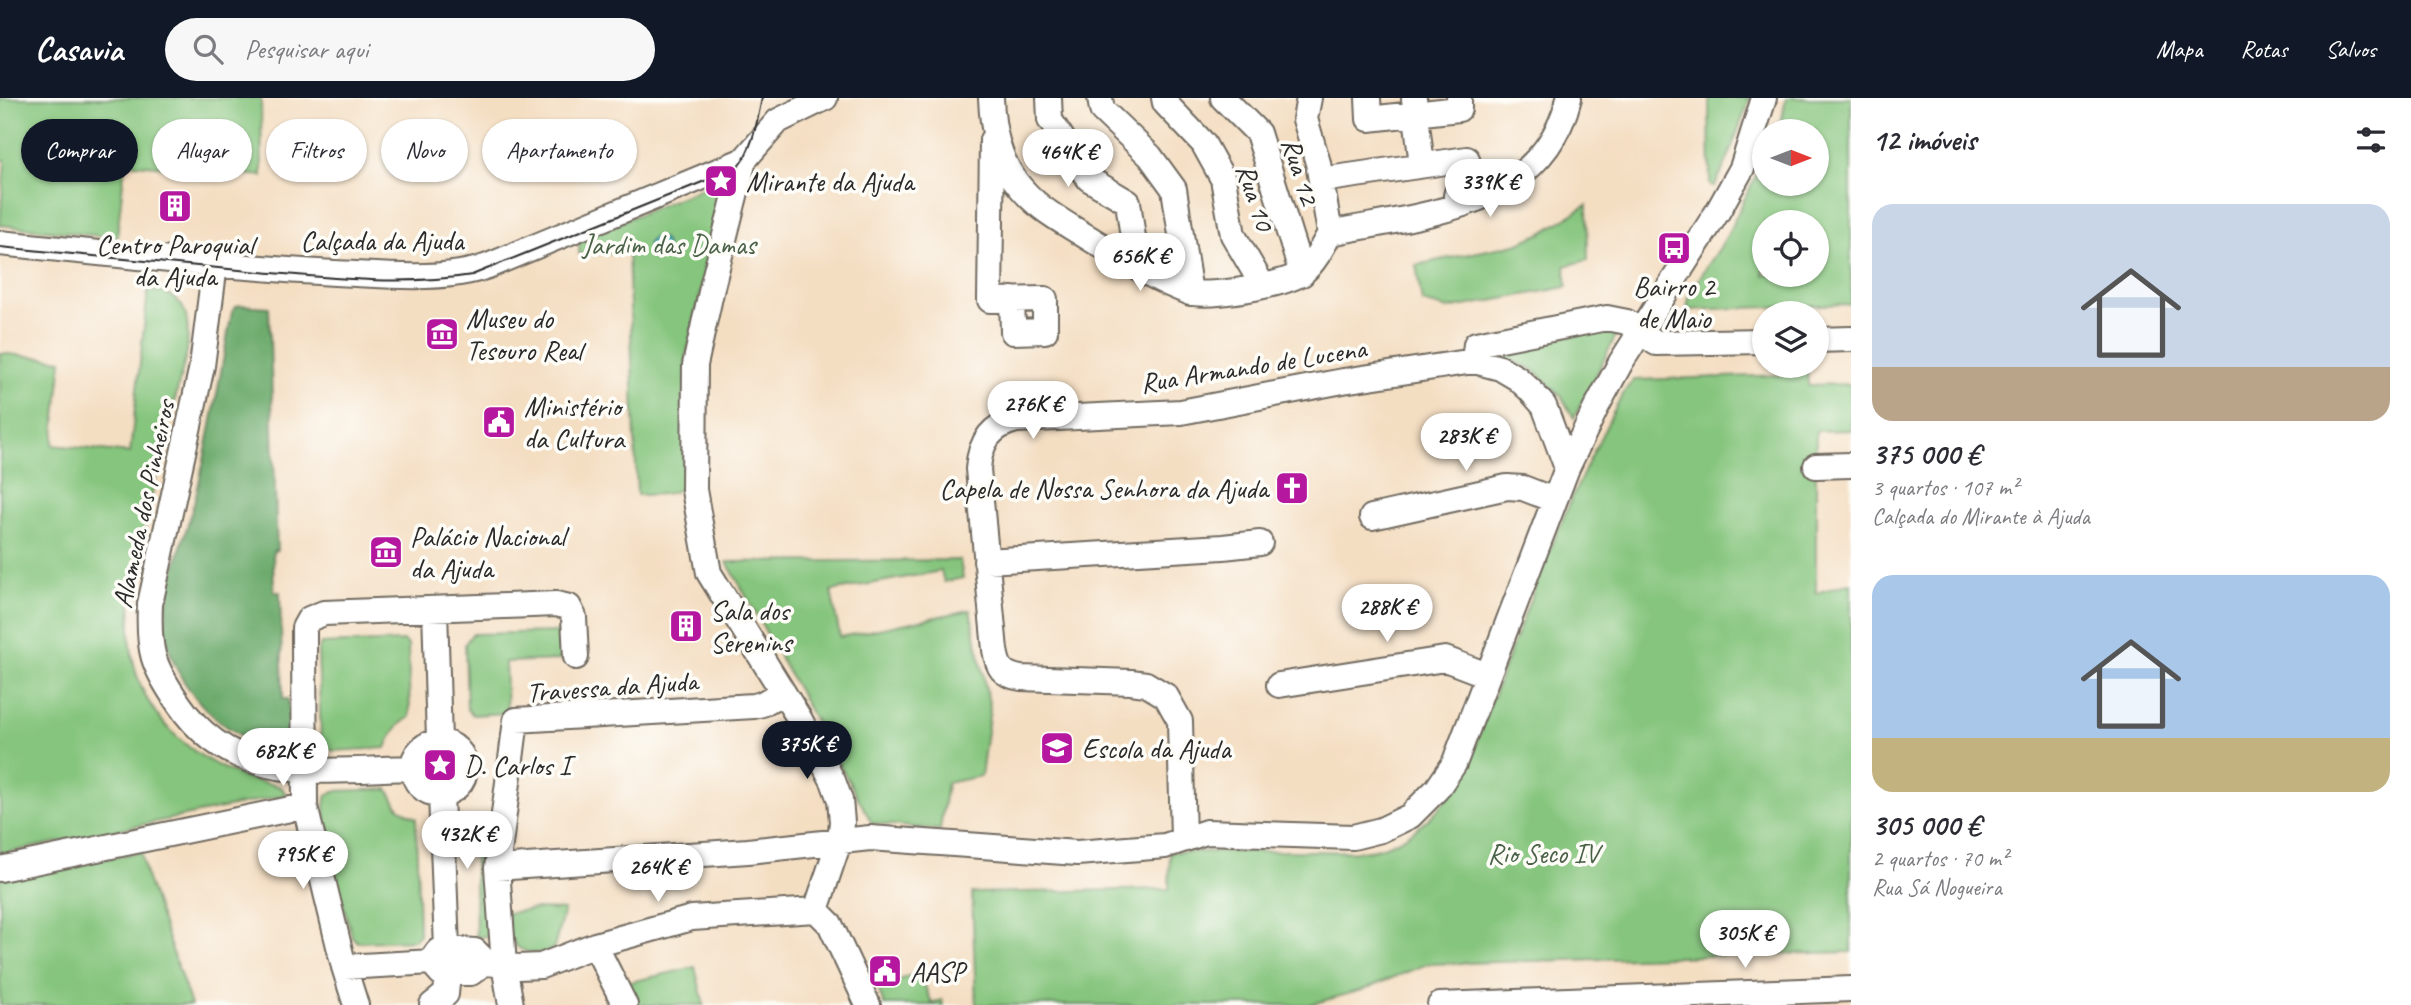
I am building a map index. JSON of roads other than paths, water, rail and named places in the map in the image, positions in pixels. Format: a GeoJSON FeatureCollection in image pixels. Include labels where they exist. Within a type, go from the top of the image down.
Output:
{"type":"FeatureCollection","features":[{"type":"Feature","properties":{"kind":"street"},"geometry":{"type":"LineString","coordinates":[[816,910],[840,839],[842,810],[837,789],[783,692],[709,573],[694,490],[695,365],[744,160],[780,109],[825,98]]}},
{"type":"Feature","properties":{"kind":"street"},"geometry":{"type":"LineString","coordinates":[[991,98],[990,299],[1012,299]]}},
{"type":"Feature","properties":{"kind":"street"},"geometry":{"type":"LineString","coordinates":[[1049,98],[1050,120],[1089,179],[1128,202],[1137,267]]}},
{"type":"Feature","properties":{"kind":"street"},"geometry":{"type":"LineString","coordinates":[[1100,98],[1102,110],[1150,156],[1174,189],[1190,292]]}},
{"type":"Feature","properties":{"kind":"street","name":"Rua 10"},"geometry":{"type":"LineString","coordinates":[[1164,98],[1203,143],[1223,179],[1233,234],[1263,286]]}},
{"type":"Feature","properties":{"kind":"street","name":"Rua 12"},"geometry":{"type":"LineString","coordinates":[[1223,98],[1258,134],[1302,274]]}},
{"type":"Feature","properties":{"kind":"street"},"geometry":{"type":"LineString","coordinates":[[992,125],[999,149],[1013,178],[1035,204],[1137,267],[1190,292],[1219,294],[1263,286],[1302,274],[1318,255],[1330,233],[1307,108],[1287,98]]}},
{"type":"Feature","properties":{"kind":"street"},"geometry":{"type":"LineString","coordinates":[[1330,233],[1456,207],[1485,197],[1520,178],[1549,145],[1569,98]]}},
{"type":"Feature","properties":{"kind":"street"},"geometry":{"type":"LineString","coordinates":[[497,868],[748,851],[840,839],[870,838],[1077,853],[1165,846],[1197,834],[1214,832],[1340,838],[1371,834],[1394,825],[1424,803],[1454,764],[1567,468],[1597,406],[1640,331],[1718,211],[1742,168],[1764,98]]}},
{"type":"Feature","properties":{"kind":"street"},"geometry":{"type":"LineString","coordinates":[[1368,108],[1459,104]]}},
{"type":"Feature","properties":{"kind":"street"},"geometry":{"type":"LineString","coordinates":[[1415,106],[1422,165]]}},
{"type":"Feature","properties":{"kind":"street"},"geometry":{"type":"LineString","coordinates":[[1321,180],[1467,159],[1456,196]]}},
{"type":"Feature","properties":{"kind":"street","name":"Calçada da Ajuda"},"geometry":{"type":"LineString","coordinates":[[0,243],[215,264],[381,275],[468,272],[744,160]]}},
{"type":"Feature","properties":{"kind":"street","name":"Alameda dos Pinheiros"},"geometry":{"type":"LineString","coordinates":[[215,264],[202,366],[150,604],[148,636],[153,660],[166,686],[186,715],[226,751],[275,767],[306,770],[412,768]]}},
{"type":"Feature","properties":{"kind":"street"},"geometry":{"type":"LineString","coordinates":[[1474,361],[1476,344],[1614,318],[1627,322],[1656,344],[1752,341]]}},
{"type":"Feature","properties":{"kind":"street"},"geometry":{"type":"LineString","coordinates":[[1829,340],[1851,339]]}},
{"type":"Feature","properties":{"kind":"street","name":"Rua Armando de Lucena"},"geometry":{"type":"LineString","coordinates":[[1183,839],[1180,721],[1172,702],[1159,690],[1146,684],[1021,678],[1005,674],[1000,668],[995,650],[978,469],[979,451],[996,428],[1007,422],[1029,419],[1181,412],[1343,381],[1474,361],[1500,368],[1530,390],[1548,415],[1567,468]]}},
{"type":"Feature","properties":{"kind":"street"},"geometry":{"type":"LineString","coordinates":[[1816,466],[1851,464]]}},
{"type":"Feature","properties":{"kind":"street"},"geometry":{"type":"LineString","coordinates":[[1372,517],[1507,487],[1523,488],[1555,500]]}},
{"type":"Feature","properties":{"kind":"street"},"geometry":{"type":"LineString","coordinates":[[986,561],[1223,547],[1260,542]]}},
{"type":"Feature","properties":{"kind":"street"},"geometry":{"type":"LineString","coordinates":[[356,1005],[344,967],[305,806],[303,643],[304,628],[309,619],[324,613],[556,604],[569,607],[574,617],[576,657]]}},
{"type":"Feature","properties":{"kind":"street"},"geometry":{"type":"LineString","coordinates":[[435,609],[439,741]]}},
{"type":"Feature","properties":{"kind":"street"},"geometry":{"type":"LineString","coordinates":[[1279,685],[1445,659],[1487,674]]}},
{"type":"Feature","properties":{"kind":"street","name":"Travessa da Ajuda"},"geometry":{"type":"LineString","coordinates":[[510,1005],[493,964],[497,868],[516,720],[754,706],[783,692]]}},
{"type":"Feature","properties":{"kind":"street"},"geometry":{"type":"LineString","coordinates":[[439,741],[456,747],[465,762],[463,779],[457,787],[442,794],[430,793],[421,787],[412,768],[423,746],[439,741]]}},
{"type":"Feature","properties":{"kind":"street"},"geometry":{"type":"LineString","coordinates":[[432,1005],[446,994],[443,961],[442,794]]}},
{"type":"Feature","properties":{"kind":"street"},"geometry":{"type":"LineString","coordinates":[[0,869],[305,806]]}},
{"type":"Feature","properties":{"kind":"street"},"geometry":{"type":"LineString","coordinates":[[344,967],[443,961],[475,951],[493,964],[541,966],[595,945],[692,918],[816,910],[830,924],[868,1005]]}},
{"type":"Feature","properties":{"kind":"street"},"geometry":{"type":"LineString","coordinates":[[595,945],[625,1005]]}},
{"type":"Feature","properties":{"kind":"street"},"geometry":{"type":"LineString","coordinates":[[1440,1005],[1641,1001],[1851,989]]}},
{"type":"Feature","properties":{"kind":"water"},"geometry":{"type":"Polygon","coordinates":[[[653,237],[661,237],[666,246],[664,253],[653,255],[648,250],[648,242],[653,237]]]}},
{"type":"Feature","properties":{"kind":"tram line"},"geometry":{"type":"LineString","coordinates":[[0,247],[340,278],[420,280],[472,275],[737,168],[751,144],[762,98]]}},
{"type":"Feature","properties":{"kind":"place","name":"Mirante da Ajuda"},"geometry":{"type":"Point","coordinates":[721,181]}},
{"type":"Feature","properties":{"kind":"place","name":"Centro Paroquial da Ajuda"},"geometry":{"type":"Point","coordinates":[175,206]}},
{"type":"Feature","properties":{"kind":"place","name":"Bairro 2 de Maio"},"geometry":{"type":"Point","coordinates":[1674,248]}},
{"type":"Feature","properties":{"kind":"place","name":"Museu do Tesouro Real"},"geometry":{"type":"Point","coordinates":[442,334]}},
{"type":"Feature","properties":{"kind":"place","name":"Ministério da Cultura"},"geometry":{"type":"Point","coordinates":[499,422]}},
{"type":"Feature","properties":{"kind":"place","name":"Capela de Nossa Senhora da Ajuda"},"geometry":{"type":"Point","coordinates":[1292,488]}},
{"type":"Feature","properties":{"kind":"place","name":"Palácio Nacional da Ajuda"},"geometry":{"type":"Point","coordinates":[386,552]}},
{"type":"Feature","properties":{"kind":"place","name":"Sala dos Serenins"},"geometry":{"type":"Point","coordinates":[686,626]}},
{"type":"Feature","properties":{"kind":"place","name":"Escola da Ajuda"},"geometry":{"type":"Point","coordinates":[1057,748]}},
{"type":"Feature","properties":{"kind":"place","name":"D. Carlos I"},"geometry":{"type":"Point","coordinates":[440,765]}},
{"type":"Feature","properties":{"kind":"place","name":"AASP"},"geometry":{"type":"Point","coordinates":[885,971]}},
{"type":"Feature","properties":{"kind":"park label","name":"Jardim das Damas"},"geometry":{"type":"Point","coordinates":[669,244]}},
{"type":"Feature","properties":{"kind":"park label","name":"Rio Seco IV"},"geometry":{"type":"Point","coordinates":[1543,853]}}]}
